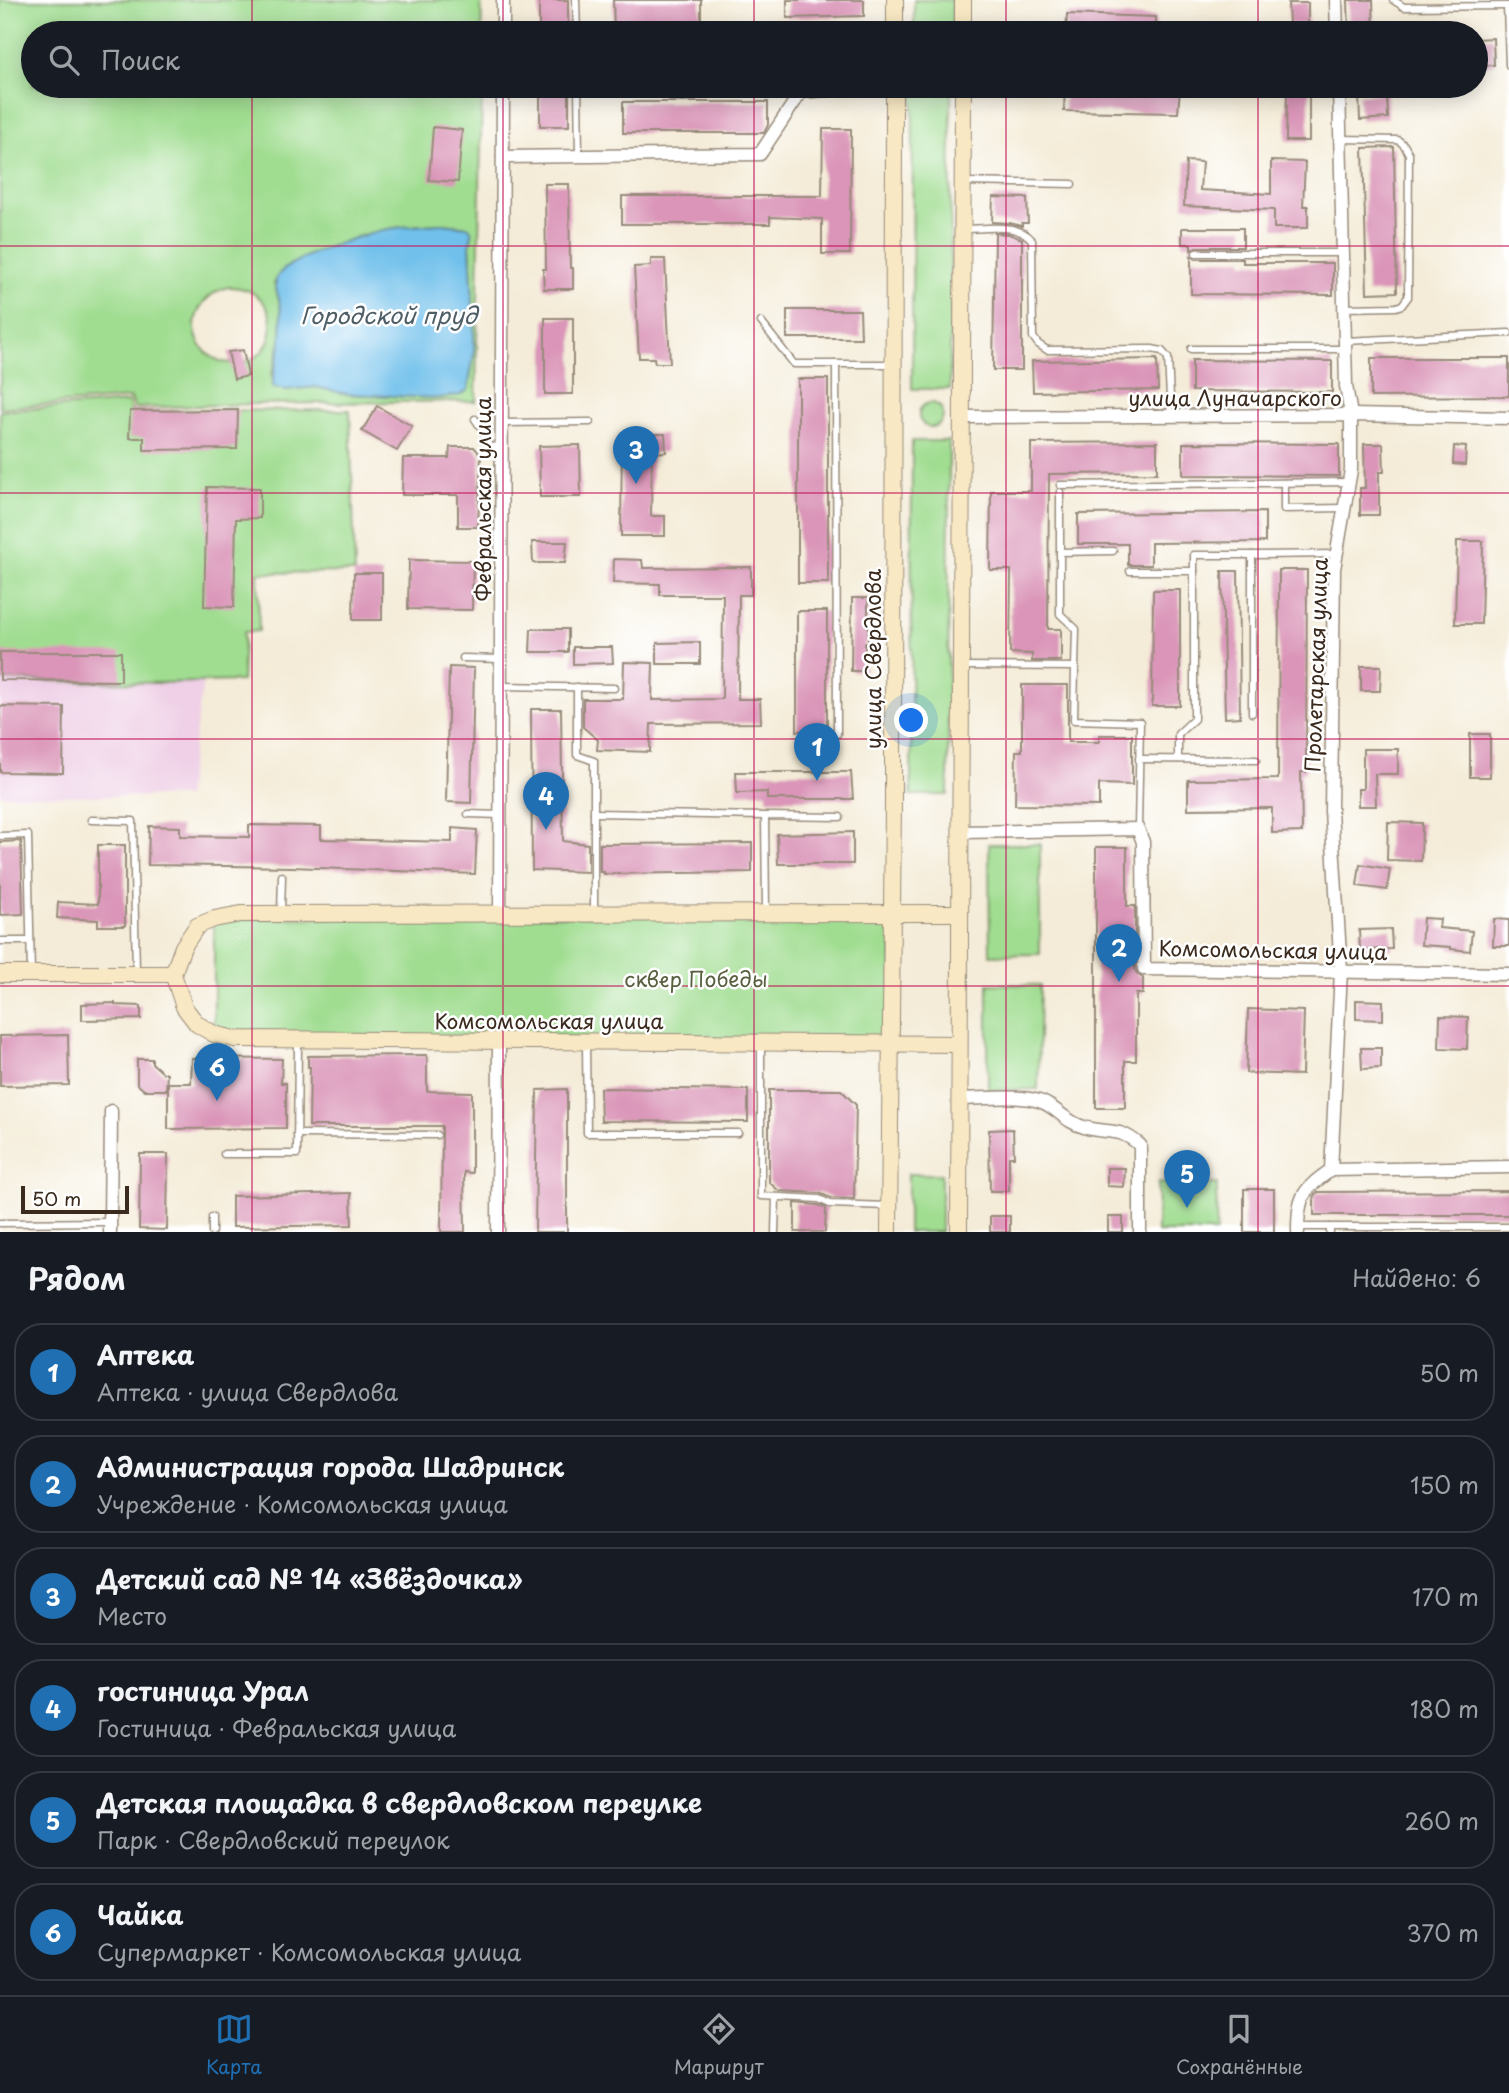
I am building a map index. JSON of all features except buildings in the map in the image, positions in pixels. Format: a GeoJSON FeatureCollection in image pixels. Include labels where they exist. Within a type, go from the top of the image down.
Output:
{"type":"FeatureCollection","features":[{"type":"Feature","properties":{"kind":"main road"},"geometry":{"type":"LineString","coordinates":[[895,0],[895,21]]}},
{"type":"Feature","properties":{"kind":"main road"},"geometry":{"type":"LineString","coordinates":[[963,0],[963,21]]}},
{"type":"Feature","properties":{"kind":"main road","name":"улица Свердлова"},"geometry":{"type":"LineString","coordinates":[[889,1232],[892,1043],[894,98]]}},
{"type":"Feature","properties":{"kind":"main road"},"geometry":{"type":"LineString","coordinates":[[959,1232],[963,98]]}},
{"type":"Feature","properties":{"kind":"main road"},"geometry":{"type":"LineString","coordinates":[[0,974],[173,974],[183,947],[197,926],[214,919],[240,914],[960,913]]}},
{"type":"Feature","properties":{"kind":"main road","name":"Комсомольская улица"},"geometry":{"type":"LineString","coordinates":[[173,974],[184,1007],[197,1024],[214,1034],[236,1039],[959,1044]]}},
{"type":"Feature","properties":{"kind":"street"},"geometry":{"type":"LineString","coordinates":[[503,0],[503,21]]}},
{"type":"Feature","properties":{"kind":"street"},"geometry":{"type":"LineString","coordinates":[[1336,0],[1337,21]]}},
{"type":"Feature","properties":{"kind":"street","name":"Февральская улица"},"geometry":{"type":"LineString","coordinates":[[500,913],[503,98]]}},
{"type":"Feature","properties":{"kind":"street"},"geometry":{"type":"LineString","coordinates":[[503,157],[760,154],[797,98]]}},
{"type":"Feature","properties":{"kind":"street","name":"Пролетарская улица"},"geometry":{"type":"LineString","coordinates":[[1331,1170],[1341,971],[1331,811],[1334,569],[1351,470],[1351,415],[1346,386],[1339,98]]}},
{"type":"Feature","properties":{"kind":"street","name":"улица Луначарского"},"geometry":{"type":"LineString","coordinates":[[962,417],[1351,415],[1509,418]]}},
{"type":"Feature","properties":{"kind":"street"},"geometry":{"type":"LineString","coordinates":[[960,832],[1138,829]]}},
{"type":"Feature","properties":{"kind":"street","name":"Комсомольская улица"},"geometry":{"type":"LineString","coordinates":[[1138,829],[1143,842],[1144,969],[1509,974]]}},
{"type":"Feature","properties":{"kind":"street"},"geometry":{"type":"LineString","coordinates":[[498,1232],[499,1041]]}},
{"type":"Feature","properties":{"kind":"street"},"geometry":{"type":"LineString","coordinates":[[959,1099],[1039,1101],[1052,1107],[1073,1124],[1121,1132],[1131,1138],[1140,1145],[1140,1232]]}},
{"type":"Feature","properties":{"kind":"street"},"geometry":{"type":"LineString","coordinates":[[111,1111],[111,1227]]}},
{"type":"Feature","properties":{"kind":"street"},"geometry":{"type":"LineString","coordinates":[[1298,1229],[1298,1206],[1310,1185],[1331,1170],[1509,1167]]}},
{"type":"Feature","properties":{"kind":"lane"},"geometry":{"type":"LineString","coordinates":[[576,0],[577,21]]}},
{"type":"Feature","properties":{"kind":"lane"},"geometry":{"type":"LineString","coordinates":[[1393,0],[1404,8],[1508,6],[1509,65]]}},
{"type":"Feature","properties":{"kind":"lane"},"geometry":{"type":"LineString","coordinates":[[578,98],[579,156]]}},
{"type":"Feature","properties":{"kind":"lane"},"geometry":{"type":"LineString","coordinates":[[1341,139],[1398,140],[1409,154],[1408,297],[1402,305],[1395,307],[1344,308]]}},
{"type":"Feature","properties":{"kind":"lane"},"geometry":{"type":"LineString","coordinates":[[962,182],[1072,184]]}},
{"type":"Feature","properties":{"kind":"lane"},"geometry":{"type":"LineString","coordinates":[[962,229],[1014,229],[1027,233],[1032,240],[1033,337],[1038,344],[1047,349],[1162,351],[1168,358],[1171,416]]}},
{"type":"Feature","properties":{"kind":"lane"},"geometry":{"type":"LineString","coordinates":[[1196,253],[1343,253]]}},
{"type":"Feature","properties":{"kind":"lane"},"geometry":{"type":"LineString","coordinates":[[761,322],[794,364],[894,364]]}},
{"type":"Feature","properties":{"kind":"lane"},"geometry":{"type":"LineString","coordinates":[[1191,349],[1345,345],[1509,333]]}},
{"type":"Feature","properties":{"kind":"lane"},"geometry":{"type":"LineString","coordinates":[[836,364],[837,734]]}},
{"type":"Feature","properties":{"kind":"lane"},"geometry":{"type":"LineString","coordinates":[[475,419],[484,432],[489,447],[501,446]]}},
{"type":"Feature","properties":{"kind":"lane"},"geometry":{"type":"LineString","coordinates":[[501,423],[590,422]]}},
{"type":"Feature","properties":{"kind":"lane"},"geometry":{"type":"LineString","coordinates":[[1284,482],[1284,509],[1344,508]]}},
{"type":"Feature","properties":{"kind":"lane"},"geometry":{"type":"LineString","coordinates":[[1138,829],[1140,722],[1074,720],[1076,629],[1060,614],[1060,488],[1349,482]]}},
{"type":"Feature","properties":{"kind":"lane"},"geometry":{"type":"LineString","coordinates":[[1060,552],[1113,551]]}},
{"type":"Feature","properties":{"kind":"lane"},"geometry":{"type":"LineString","coordinates":[[1178,759],[1178,734],[1194,719],[1194,555],[1336,554]]}},
{"type":"Feature","properties":{"kind":"lane"},"geometry":{"type":"LineString","coordinates":[[1252,555],[1252,713]]}},
{"type":"Feature","properties":{"kind":"lane"},"geometry":{"type":"LineString","coordinates":[[1130,571],[1194,570]]}},
{"type":"Feature","properties":{"kind":"lane"},"geometry":{"type":"LineString","coordinates":[[463,658],[500,659]]}},
{"type":"Feature","properties":{"kind":"lane"},"geometry":{"type":"LineString","coordinates":[[961,666],[1075,667]]}},
{"type":"Feature","properties":{"kind":"lane"},"geometry":{"type":"LineString","coordinates":[[500,686],[614,688]]}},
{"type":"Feature","properties":{"kind":"lane"},"geometry":{"type":"LineString","coordinates":[[577,687],[577,755],[593,761],[594,913]]}},
{"type":"Feature","properties":{"kind":"lane"},"geometry":{"type":"LineString","coordinates":[[1139,759],[1256,760]]}},
{"type":"Feature","properties":{"kind":"lane"},"geometry":{"type":"LineString","coordinates":[[594,813],[840,817]]}},
{"type":"Feature","properties":{"kind":"lane"},"geometry":{"type":"LineString","coordinates":[[468,814],[500,815]]}},
{"type":"Feature","properties":{"kind":"lane"},"geometry":{"type":"LineString","coordinates":[[765,816],[766,913]]}},
{"type":"Feature","properties":{"kind":"lane"},"geometry":{"type":"LineString","coordinates":[[91,820],[133,821],[136,974]]}},
{"type":"Feature","properties":{"kind":"lane"},"geometry":{"type":"LineString","coordinates":[[0,836],[28,835],[31,974]]}},
{"type":"Feature","properties":{"kind":"lane"},"geometry":{"type":"LineString","coordinates":[[281,914],[282,876]]}},
{"type":"Feature","properties":{"kind":"lane"},"geometry":{"type":"LineString","coordinates":[[0,941],[30,941]]}},
{"type":"Feature","properties":{"kind":"lane"},"geometry":{"type":"LineString","coordinates":[[224,1154],[297,1154],[298,1040]]}},
{"type":"Feature","properties":{"kind":"lane"},"geometry":{"type":"LineString","coordinates":[[586,1042],[587,1133],[738,1133]]}},
{"type":"Feature","properties":{"kind":"lane"},"geometry":{"type":"LineString","coordinates":[[761,1043],[761,1196],[819,1199],[830,1204],[890,1206]]}},
{"type":"Feature","properties":{"kind":"lane"},"geometry":{"type":"LineString","coordinates":[[297,1134],[437,1135]]}},
{"type":"Feature","properties":{"kind":"lane"},"geometry":{"type":"LineString","coordinates":[[775,1232],[776,1197]]}},
{"type":"Feature","properties":{"kind":"lane"},"geometry":{"type":"LineString","coordinates":[[212,1217],[212,1232]]}},
{"type":"Feature","properties":{"kind":"lane"},"geometry":{"type":"LineString","coordinates":[[0,1223],[111,1227]]}},
{"type":"Feature","properties":{"kind":"lane"},"geometry":{"type":"LineString","coordinates":[[1298,1229],[1509,1227]]}},
{"type":"Feature","properties":{"kind":"shaded area"},"geometry":{"type":"Polygon","coordinates":[[[0,680],[203,682],[186,797],[0,795],[0,680]]]}},
{"type":"Feature","properties":{"kind":"green space"},"geometry":{"type":"Polygon","coordinates":[[[0,0],[481,0],[482,21],[21,21],[21,98],[482,98],[476,401],[134,408],[131,398],[0,408],[0,0]],[[443,224],[402,227],[360,236],[328,250],[274,283],[281,308],[282,330],[271,376],[284,390],[316,387],[347,394],[438,398],[460,395],[468,390],[474,354],[470,245],[472,233],[469,227],[443,224]],[[228,287],[217,291],[202,305],[197,314],[196,335],[200,345],[208,354],[223,362],[250,360],[262,351],[269,339],[271,325],[268,311],[260,299],[247,290],[228,287]]]}},
{"type":"Feature","properties":{"kind":"green space"},"geometry":{"type":"Polygon","coordinates":[[[914,0],[952,0],[952,21],[914,21],[914,0]]]}},
{"type":"Feature","properties":{"kind":"green space"},"geometry":{"type":"Polygon","coordinates":[[[913,98],[951,98],[950,389],[912,389],[913,98]]]}},
{"type":"Feature","properties":{"kind":"green space"},"geometry":{"type":"Polygon","coordinates":[[[129,402],[131,411],[350,410],[355,572],[258,573],[259,631],[244,632],[242,681],[155,683],[0,680],[0,411],[129,402]]]}},
{"type":"Feature","properties":{"kind":"green space"},"geometry":{"type":"Polygon","coordinates":[[[926,403],[936,403],[943,410],[943,420],[936,427],[926,427],[919,420],[919,410],[926,403]]]}},
{"type":"Feature","properties":{"kind":"green space"},"geometry":{"type":"Polygon","coordinates":[[[912,441],[949,441],[948,795],[911,795],[912,441]]]}},
{"type":"Feature","properties":{"kind":"green space"},"geometry":{"type":"Polygon","coordinates":[[[989,844],[1040,844],[1040,954],[990,955],[989,844]]]}},
{"type":"Feature","properties":{"kind":"green space","name":"сквер Победы"},"geometry":{"type":"Polygon","coordinates":[[[892,913],[892,1043],[214,1034],[214,919],[892,913]]]}},
{"type":"Feature","properties":{"kind":"green space"},"geometry":{"type":"Polygon","coordinates":[[[988,984],[1040,985],[1038,1089],[988,1090],[988,984]]]}},
{"type":"Feature","properties":{"kind":"green space"},"geometry":{"type":"Polygon","coordinates":[[[908,1174],[941,1174],[941,1232],[908,1232],[908,1174]]]}},
{"type":"Feature","properties":{"kind":"green space"},"geometry":{"type":"Polygon","coordinates":[[[1158,1183],[1217,1184],[1216,1232],[1157,1232],[1158,1183]]]}},
{"type":"Feature","properties":{"kind":"water","name":"Городской пруд"},"geometry":{"type":"Polygon","coordinates":[[[443,224],[469,227],[472,233],[470,245],[474,354],[468,390],[460,395],[438,398],[347,394],[316,387],[284,390],[273,387],[273,375],[281,346],[281,310],[275,283],[283,270],[309,255],[384,230],[443,224]]]}},
{"type":"Feature","properties":{"kind":"place","name":"Детский сад № 14 «Звёздочка»"},"geometry":{"type":"Point","coordinates":[636,484]}},
{"type":"Feature","properties":{"kind":"place","name":"Аптека"},"geometry":{"type":"Point","coordinates":[817,781]}},
{"type":"Feature","properties":{"kind":"place","name":"гостиница Урал"},"geometry":{"type":"Point","coordinates":[546,830]}},
{"type":"Feature","properties":{"kind":"place","name":"Администрация города Шадринск"},"geometry":{"type":"Point","coordinates":[1119,982]}},
{"type":"Feature","properties":{"kind":"place","name":"Чайка"},"geometry":{"type":"Point","coordinates":[217,1101]}},
{"type":"Feature","properties":{"kind":"place","name":"Детская площадка в свердловском переулке"},"geometry":{"type":"Point","coordinates":[1187,1208]}}]}
